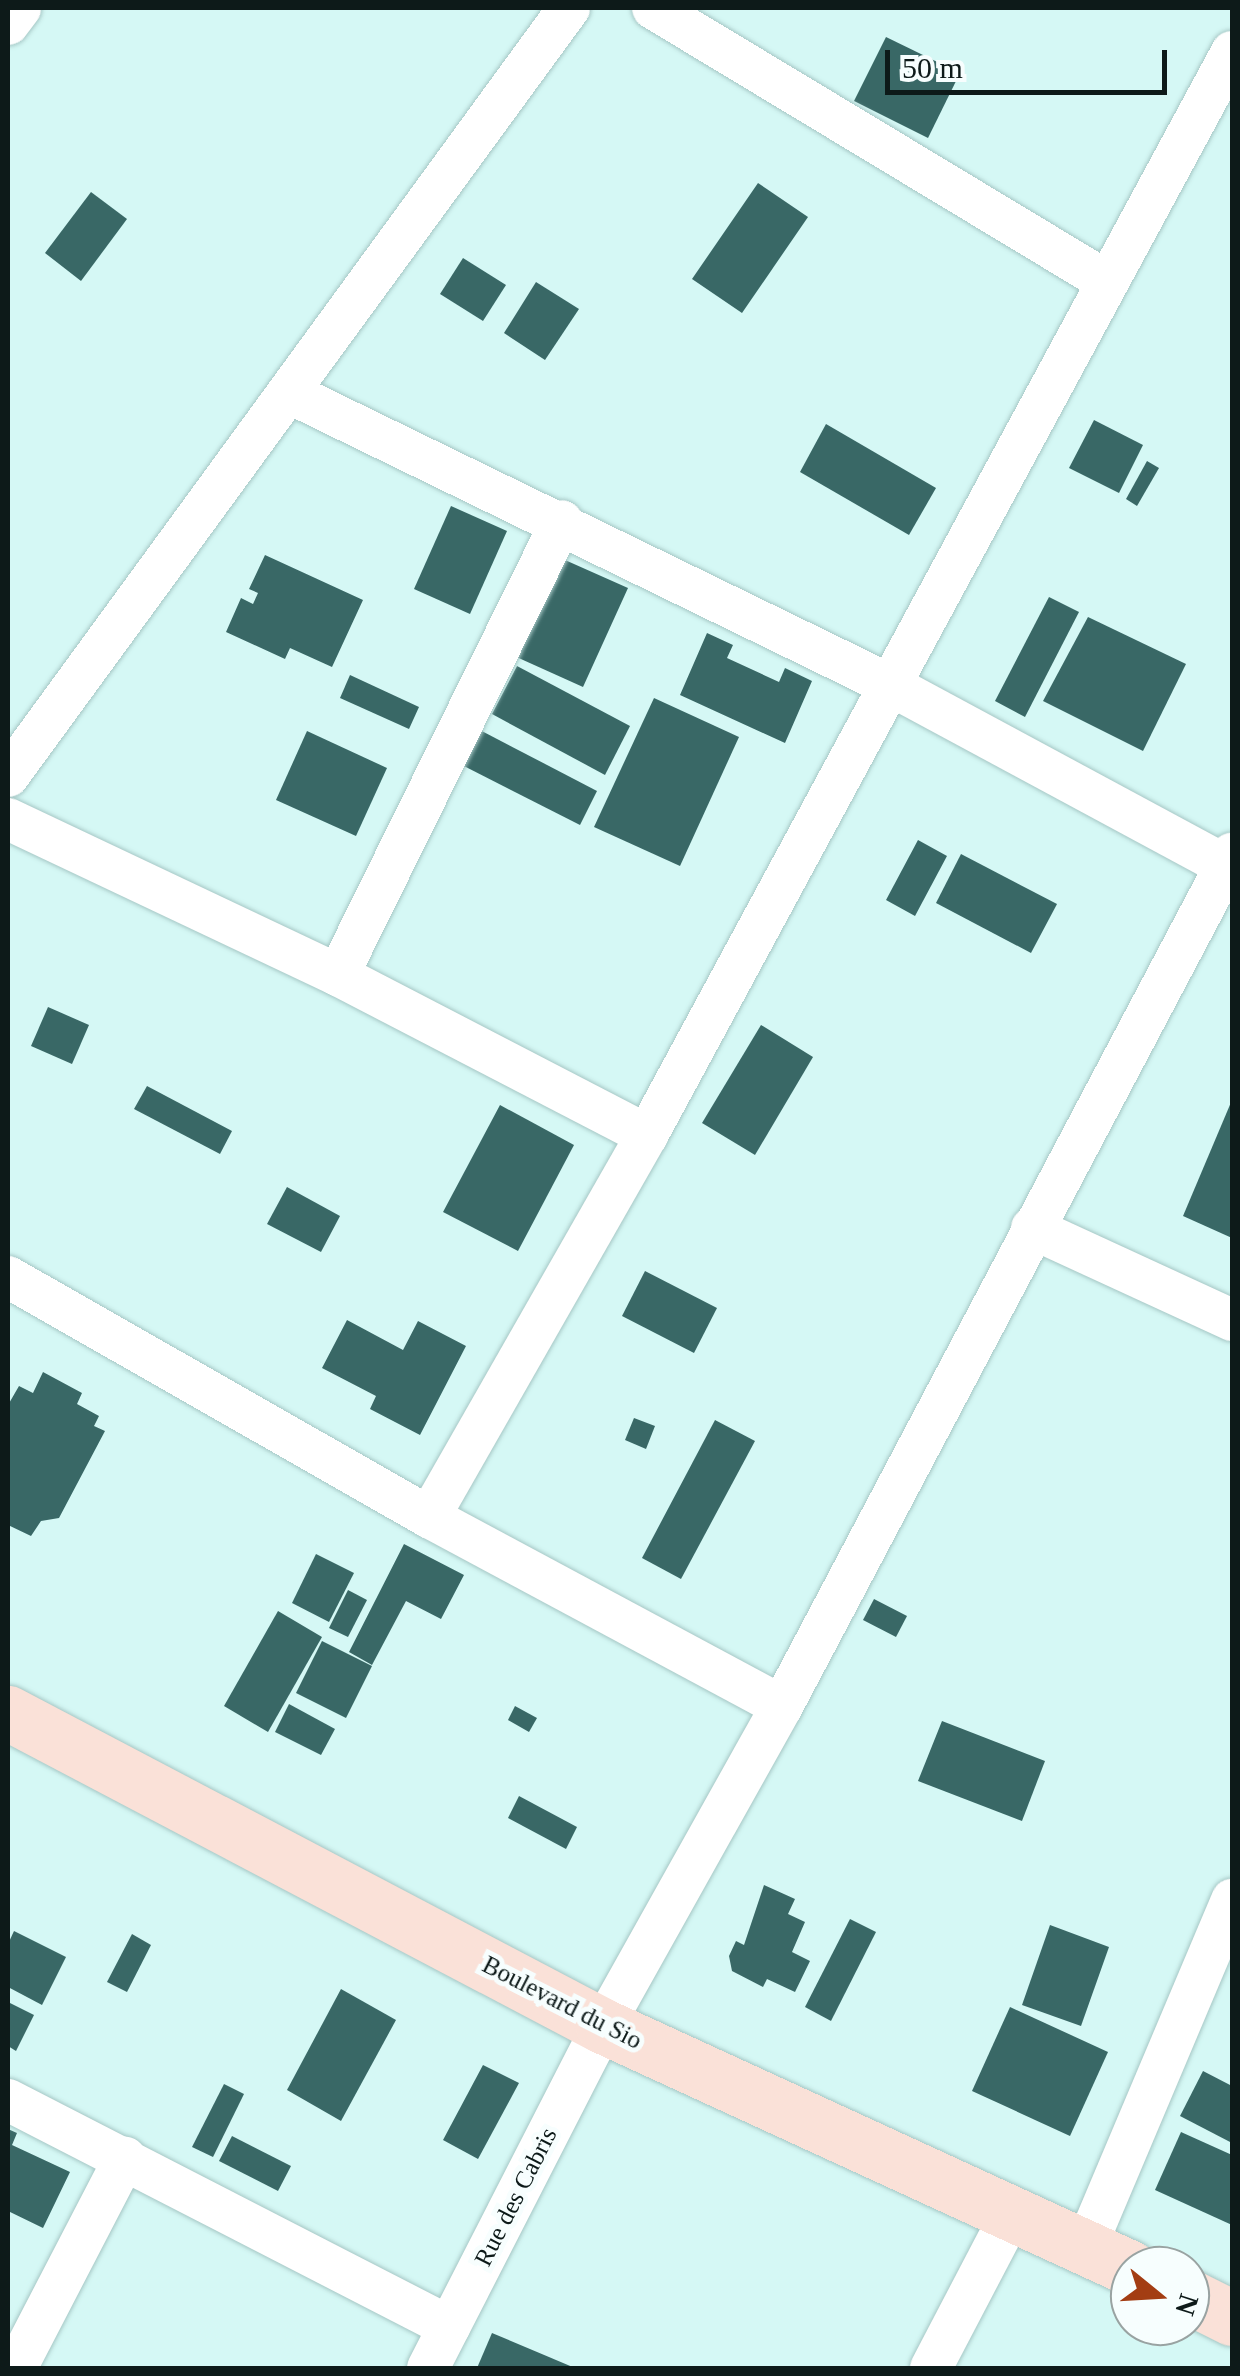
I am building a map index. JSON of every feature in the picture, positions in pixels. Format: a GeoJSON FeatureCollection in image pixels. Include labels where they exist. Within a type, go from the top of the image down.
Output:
{"type":"FeatureCollection","features":[{"type":"Feature","properties":{"kind":"street"},"geometry":{"type":"LineString","coordinates":[[8,24],[20,8]]}},
{"type":"Feature","properties":{"kind":"street"},"geometry":{"type":"LineString","coordinates":[[8,776],[292,394],[569,8]]}},
{"type":"Feature","properties":{"kind":"street"},"geometry":{"type":"LineString","coordinates":[[653,8],[1106,281]]}},
{"type":"Feature","properties":{"kind":"street"},"geometry":{"type":"LineString","coordinates":[[429,1517],[646,1134],[892,686],[1232,52]]}},
{"type":"Feature","properties":{"kind":"street"},"geometry":{"type":"LineString","coordinates":[[292,394],[562,521],[1229,860]]}},
{"type":"Feature","properties":{"kind":"street"},"geometry":{"type":"LineString","coordinates":[[338,976],[562,521]]}},
{"type":"Feature","properties":{"kind":"street"},"geometry":{"type":"LineString","coordinates":[[8,819],[338,976],[646,1134]]}},
{"type":"Feature","properties":{"kind":"street","name":"Rue des Cabris"},"geometry":{"type":"LineString","coordinates":[[428,2368],[603,2026],[782,1706],[1229,860]]}},
{"type":"Feature","properties":{"kind":"street"},"geometry":{"type":"LineString","coordinates":[[1032,1228],[1232,1320]]}},
{"type":"Feature","properties":{"kind":"street"},"geometry":{"type":"LineString","coordinates":[[8,1277],[429,1517],[782,1706]]}},
{"type":"Feature","properties":{"kind":"street","name":"Boulevard du Sio"},"geometry":{"type":"LineString","coordinates":[[8,1713],[603,2026],[1108,2257]]}},
{"type":"Feature","properties":{"kind":"street"},"geometry":{"type":"LineString","coordinates":[[1108,2257],[1232,1900]]}},
{"type":"Feature","properties":{"kind":"street"},"geometry":{"type":"LineString","coordinates":[[8,2100],[450,2327]]}},
{"type":"Feature","properties":{"kind":"street"},"geometry":{"type":"LineString","coordinates":[[16,2368],[125,2158]]}},
{"type":"Feature","properties":{"kind":"street"},"geometry":{"type":"LineString","coordinates":[[931,2368],[1012,2212]]}},
{"type":"Feature","properties":{"kind":"building"},"geometry":{"type":"Polygon","coordinates":[[[886,37],[960,73],[928,138],[854,101],[886,37]]]}},
{"type":"Feature","properties":{"kind":"building"},"geometry":{"type":"Polygon","coordinates":[[[758,183],[808,217],[742,313],[692,279],[758,183]]]}},
{"type":"Feature","properties":{"kind":"building"},"geometry":{"type":"Polygon","coordinates":[[[91,192],[127,219],[81,281],[45,253],[91,192]]]}},
{"type":"Feature","properties":{"kind":"building"},"geometry":{"type":"Polygon","coordinates":[[[463,258],[506,285],[483,321],[440,294],[463,258]]]}},
{"type":"Feature","properties":{"kind":"building"},"geometry":{"type":"Polygon","coordinates":[[[536,282],[579,309],[545,360],[504,333],[536,282]]]}},
{"type":"Feature","properties":{"kind":"building"},"geometry":{"type":"Polygon","coordinates":[[[1094,420],[1143,445],[1119,493],[1069,468],[1094,420]]]}},
{"type":"Feature","properties":{"kind":"building"},"geometry":{"type":"Polygon","coordinates":[[[826,424],[936,488],[909,535],[800,472],[826,424]]]}},
{"type":"Feature","properties":{"kind":"building"},"geometry":{"type":"Polygon","coordinates":[[[1147,461],[1159,468],[1137,506],[1126,499],[1147,461]]]}},
{"type":"Feature","properties":{"kind":"building"},"geometry":{"type":"Polygon","coordinates":[[[451,506],[507,531],[470,614],[414,589],[451,506]]]}},
{"type":"Feature","properties":{"kind":"building"},"geometry":{"type":"Polygon","coordinates":[[[265,555],[363,600],[332,667],[290,648],[285,659],[226,632],[241,598],[253,604],[258,593],[249,589],[265,555]]]}},
{"type":"Feature","properties":{"kind":"building"},"geometry":{"type":"Polygon","coordinates":[[[556,556],[628,588],[583,687],[512,655],[556,556]]]}},
{"type":"Feature","properties":{"kind":"building"},"geometry":{"type":"Polygon","coordinates":[[[1049,597],[1079,612],[1025,717],[995,701],[1049,597]]]}},
{"type":"Feature","properties":{"kind":"building"},"geometry":{"type":"Polygon","coordinates":[[[1088,617],[1186,664],[1143,751],[1043,701],[1088,617]]]}},
{"type":"Feature","properties":{"kind":"building"},"geometry":{"type":"Polygon","coordinates":[[[707,633],[733,645],[727,658],[779,682],[785,668],[812,681],[785,743],[680,695],[707,633]]]}},
{"type":"Feature","properties":{"kind":"building"},"geometry":{"type":"Polygon","coordinates":[[[517,666],[630,726],[605,775],[492,714],[517,666]]]}},
{"type":"Feature","properties":{"kind":"building"},"geometry":{"type":"Polygon","coordinates":[[[350,675],[419,707],[409,729],[340,698],[350,675]]]}},
{"type":"Feature","properties":{"kind":"building"},"geometry":{"type":"Polygon","coordinates":[[[654,698],[739,737],[680,866],[594,827],[654,698]]]}},
{"type":"Feature","properties":{"kind":"building"},"geometry":{"type":"Polygon","coordinates":[[[476,728],[597,791],[580,825],[458,763],[476,728]]]}},
{"type":"Feature","properties":{"kind":"building"},"geometry":{"type":"Polygon","coordinates":[[[307,731],[387,768],[356,836],[276,800],[307,731]]]}},
{"type":"Feature","properties":{"kind":"building"},"geometry":{"type":"Polygon","coordinates":[[[918,840],[947,856],[915,916],[886,900],[918,840]]]}},
{"type":"Feature","properties":{"kind":"building"},"geometry":{"type":"Polygon","coordinates":[[[961,854],[1057,904],[1031,953],[936,903],[961,854]]]}},
{"type":"Feature","properties":{"kind":"building"},"geometry":{"type":"Polygon","coordinates":[[[48,1007],[89,1025],[72,1064],[31,1046],[48,1007]]]}},
{"type":"Feature","properties":{"kind":"building"},"geometry":{"type":"Polygon","coordinates":[[[761,1025],[813,1057],[755,1155],[702,1123],[761,1025]]]}},
{"type":"Feature","properties":{"kind":"building"},"geometry":{"type":"Polygon","coordinates":[[[147,1086],[232,1131],[220,1154],[134,1109],[147,1086]]]}},
{"type":"Feature","properties":{"kind":"building"},"geometry":{"type":"Polygon","coordinates":[[[1232,1100],[1232,1238],[1183,1216],[1232,1100]]]}},
{"type":"Feature","properties":{"kind":"building"},"geometry":{"type":"Polygon","coordinates":[[[500,1105],[574,1145],[518,1251],[443,1212],[500,1105]]]}},
{"type":"Feature","properties":{"kind":"building"},"geometry":{"type":"Polygon","coordinates":[[[287,1187],[340,1216],[321,1252],[267,1224],[287,1187]]]}},
{"type":"Feature","properties":{"kind":"building"},"geometry":{"type":"Polygon","coordinates":[[[645,1271],[717,1308],[694,1353],[622,1316],[645,1271]]]}},
{"type":"Feature","properties":{"kind":"building"},"geometry":{"type":"Polygon","coordinates":[[[347,1320],[403,1350],[418,1321],[466,1346],[420,1435],[370,1409],[376,1396],[322,1368],[347,1320]]]}},
{"type":"Feature","properties":{"kind":"building"},"geometry":{"type":"Polygon","coordinates":[[[43,1372],[82,1393],[77,1404],[99,1416],[94,1426],[105,1431],[59,1518],[41,1521],[31,1536],[8,1525],[8,1405],[19,1386],[33,1393],[43,1372]]]}},
{"type":"Feature","properties":{"kind":"building"},"geometry":{"type":"Polygon","coordinates":[[[634,1418],[655,1426],[646,1449],[625,1440],[634,1418]]]}},
{"type":"Feature","properties":{"kind":"building"},"geometry":{"type":"Polygon","coordinates":[[[715,1420],[755,1441],[681,1579],[642,1558],[715,1420]]]}},
{"type":"Feature","properties":{"kind":"building"},"geometry":{"type":"Polygon","coordinates":[[[404,1544],[464,1575],[441,1619],[406,1601],[372,1665],[349,1652],[404,1544]]]}},
{"type":"Feature","properties":{"kind":"building"},"geometry":{"type":"Polygon","coordinates":[[[316,1554],[354,1573],[329,1622],[292,1603],[316,1554]]]}},
{"type":"Feature","properties":{"kind":"building"},"geometry":{"type":"Polygon","coordinates":[[[348,1590],[367,1600],[348,1637],[329,1628],[348,1590]]]}},
{"type":"Feature","properties":{"kind":"building"},"geometry":{"type":"Polygon","coordinates":[[[874,1599],[907,1616],[896,1637],[863,1620],[874,1599]]]}},
{"type":"Feature","properties":{"kind":"building"},"geometry":{"type":"Polygon","coordinates":[[[278,1611],[322,1637],[268,1732],[224,1706],[278,1611]]]}},
{"type":"Feature","properties":{"kind":"building"},"geometry":{"type":"Polygon","coordinates":[[[322,1641],[372,1666],[346,1718],[296,1693],[322,1641]]]}},
{"type":"Feature","properties":{"kind":"building"},"geometry":{"type":"Polygon","coordinates":[[[289,1704],[335,1729],[321,1755],[275,1732],[289,1704]]]}},
{"type":"Feature","properties":{"kind":"building"},"geometry":{"type":"Polygon","coordinates":[[[515,1706],[537,1718],[529,1732],[508,1720],[515,1706]]]}},
{"type":"Feature","properties":{"kind":"building"},"geometry":{"type":"Polygon","coordinates":[[[942,1721],[1045,1761],[1022,1821],[918,1781],[942,1721]]]}},
{"type":"Feature","properties":{"kind":"building"},"geometry":{"type":"Polygon","coordinates":[[[519,1796],[577,1827],[566,1849],[508,1818],[519,1796]]]}},
{"type":"Feature","properties":{"kind":"building"},"geometry":{"type":"Polygon","coordinates":[[[764,1885],[795,1899],[788,1914],[805,1922],[792,1952],[810,1961],[795,1992],[767,1979],[763,1987],[732,1971],[729,1956],[736,1941],[744,1945],[764,1885]]]}},
{"type":"Feature","properties":{"kind":"building"},"geometry":{"type":"Polygon","coordinates":[[[850,1919],[876,1932],[831,2021],[805,2007],[850,1919]]]}},
{"type":"Feature","properties":{"kind":"building"},"geometry":{"type":"Polygon","coordinates":[[[1050,1925],[1109,1947],[1081,2026],[1022,2005],[1050,1925]]]}},
{"type":"Feature","properties":{"kind":"building"},"geometry":{"type":"Polygon","coordinates":[[[14,1931],[66,1957],[42,2005],[8,1987],[8,1944],[14,1931]]]}},
{"type":"Feature","properties":{"kind":"building"},"geometry":{"type":"Polygon","coordinates":[[[132,1934],[151,1945],[127,1992],[107,1982],[132,1934]]]}},
{"type":"Feature","properties":{"kind":"building"},"geometry":{"type":"Polygon","coordinates":[[[341,1989],[396,2020],[341,2121],[287,2090],[341,1989]]]}},
{"type":"Feature","properties":{"kind":"building"},"geometry":{"type":"Polygon","coordinates":[[[8,2002],[34,2015],[16,2051],[8,2046],[8,2002]]]}},
{"type":"Feature","properties":{"kind":"building"},"geometry":{"type":"Polygon","coordinates":[[[1010,2007],[1108,2052],[1070,2136],[972,2091],[1010,2007]]]}},
{"type":"Feature","properties":{"kind":"building"},"geometry":{"type":"Polygon","coordinates":[[[483,2065],[519,2083],[478,2159],[443,2140],[483,2065]]]}},
{"type":"Feature","properties":{"kind":"building"},"geometry":{"type":"Polygon","coordinates":[[[1203,2071],[1232,2086],[1232,2143],[1180,2116],[1203,2071]]]}},
{"type":"Feature","properties":{"kind":"building"},"geometry":{"type":"Polygon","coordinates":[[[224,2084],[244,2094],[213,2157],[192,2147],[224,2084]]]}},
{"type":"Feature","properties":{"kind":"building"},"geometry":{"type":"Polygon","coordinates":[[[8,2129],[17,2133],[12,2145],[70,2172],[43,2228],[8,2211],[8,2129]]]}},
{"type":"Feature","properties":{"kind":"building"},"geometry":{"type":"Polygon","coordinates":[[[1181,2132],[1232,2155],[1232,2225],[1155,2190],[1181,2132]]]}},
{"type":"Feature","properties":{"kind":"building"},"geometry":{"type":"Polygon","coordinates":[[[232,2136],[291,2166],[278,2191],[219,2161],[232,2136]]]}},
{"type":"Feature","properties":{"kind":"building"},"geometry":{"type":"Polygon","coordinates":[[[492,2333],[575,2368],[477,2368],[492,2333]]]}}]}
